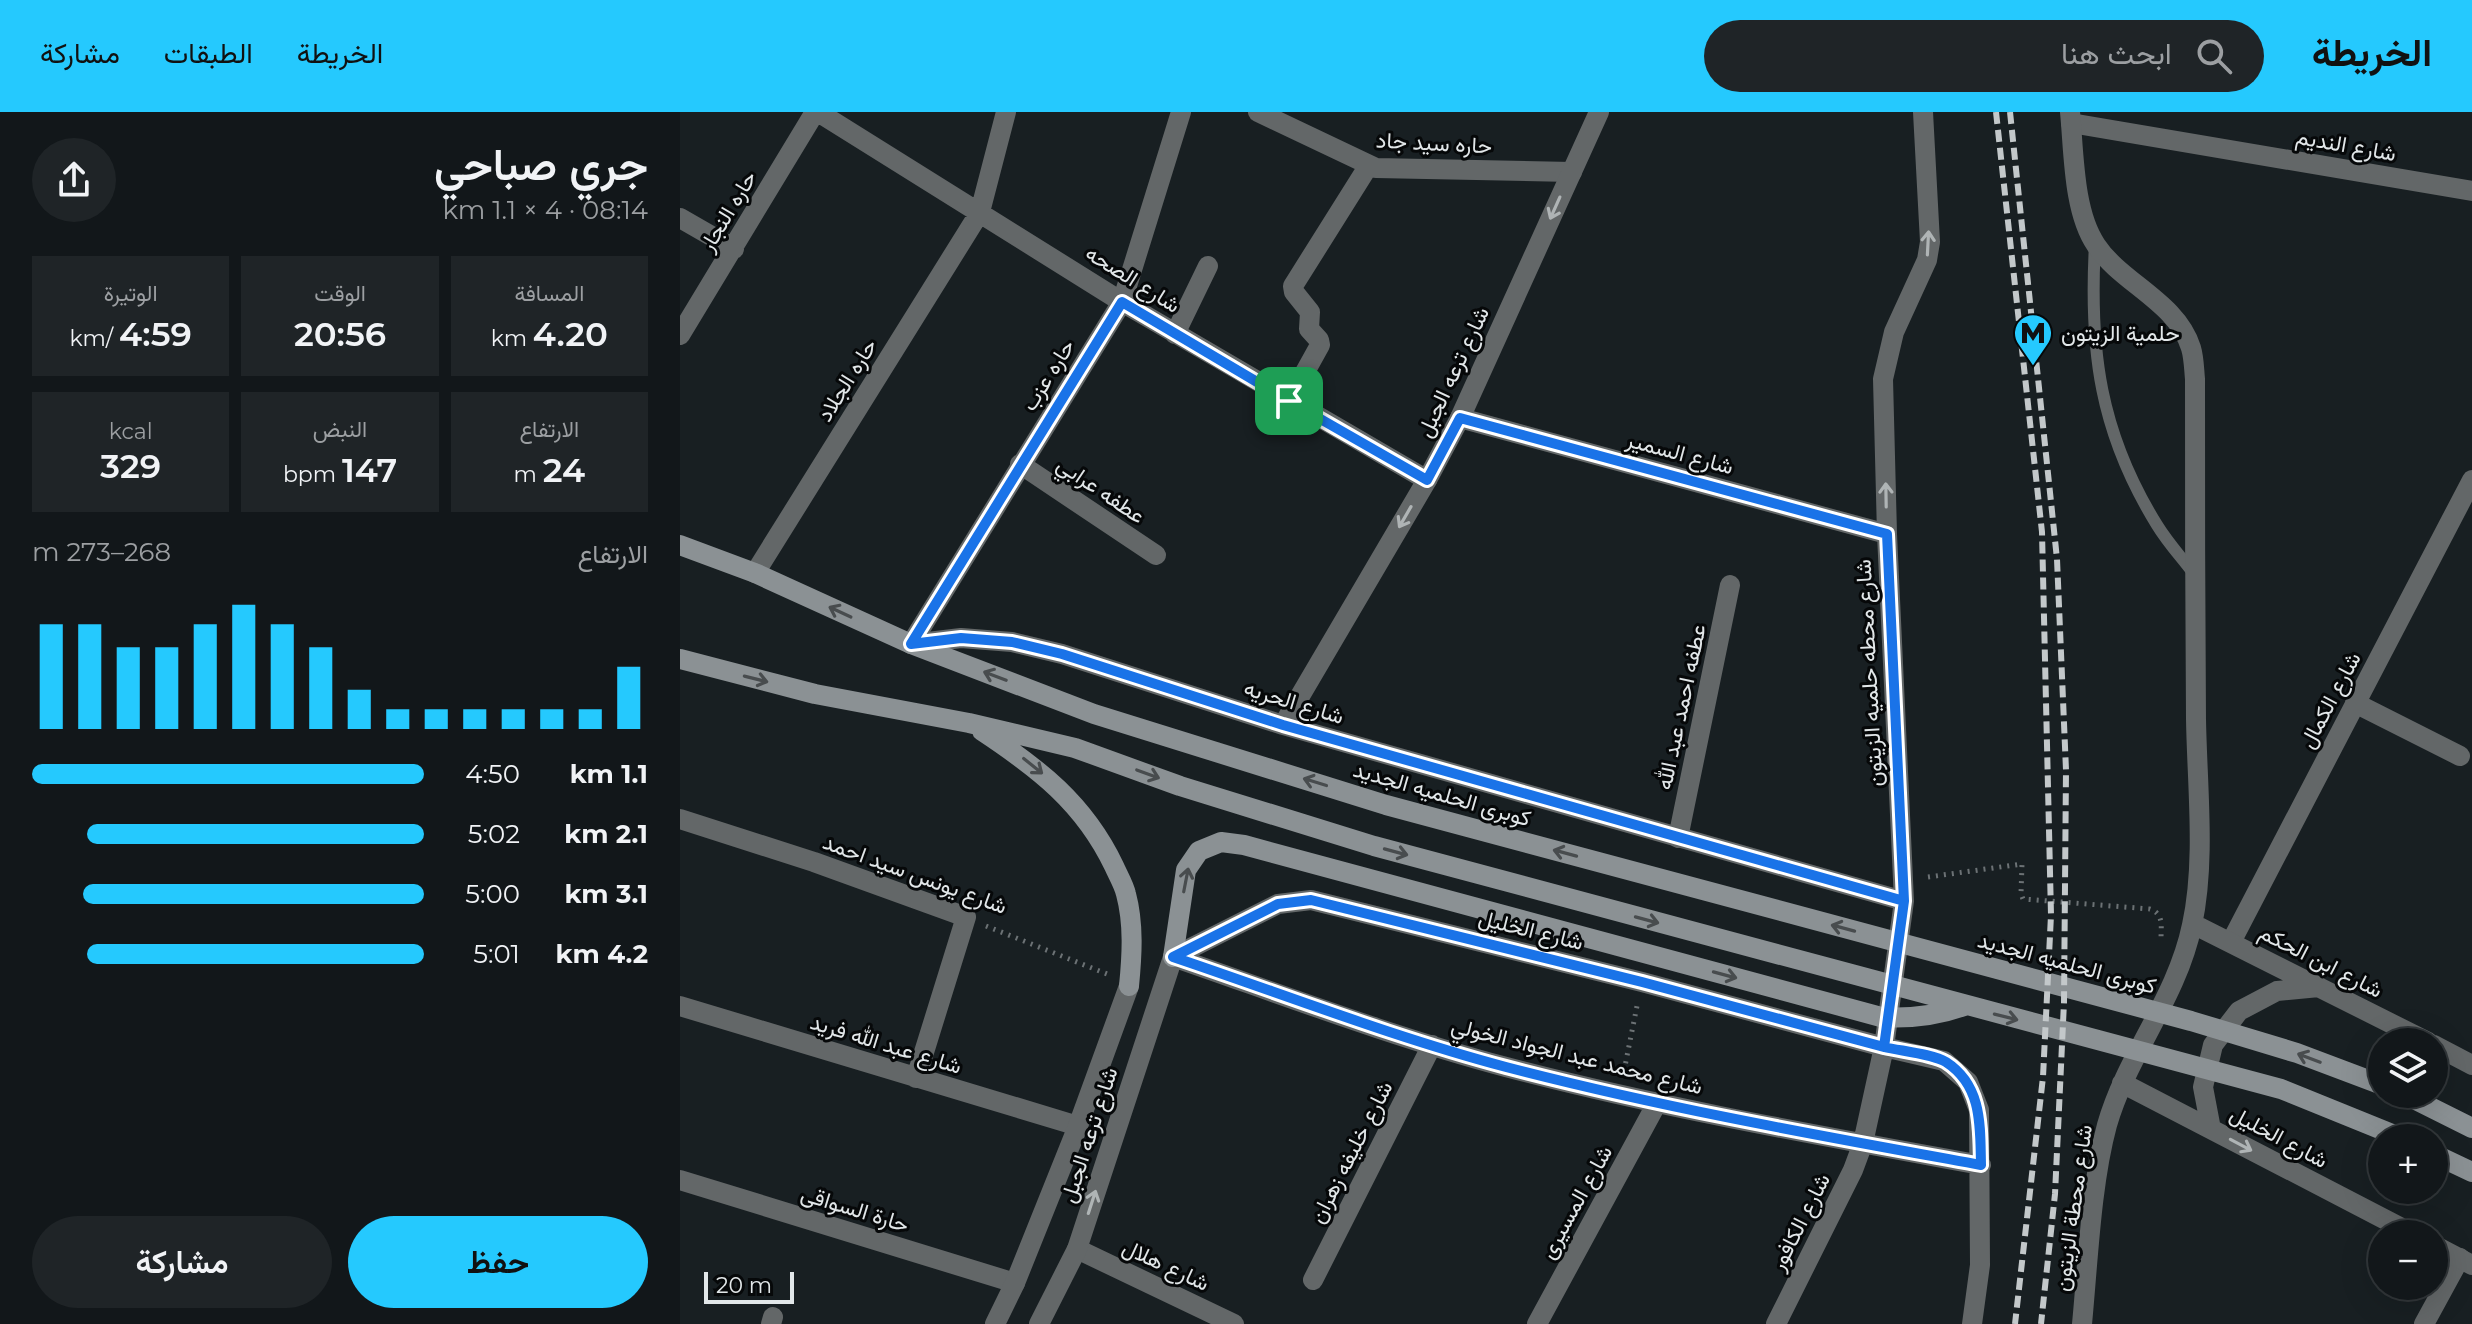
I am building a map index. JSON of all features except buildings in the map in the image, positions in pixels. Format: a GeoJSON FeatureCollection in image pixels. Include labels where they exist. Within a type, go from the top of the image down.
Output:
{"type":"FeatureCollection","features":[{"type":"Feature","properties":{"kind":"main road"},"geometry":{"type":"LineString","coordinates":[[680,545],[755,573],[911,644]]}},
{"type":"Feature","properties":{"kind":"main road","name":"كوبرى الحلميه الجديد"},"geometry":{"type":"LineString","coordinates":[[911,644],[1094,714],[1386,805],[2191,1021],[2297,1053],[2368,1080]]}},
{"type":"Feature","properties":{"kind":"main road"},"geometry":{"type":"LineString","coordinates":[[680,659],[815,694],[969,723],[1075,748],[1180,786],[1374,846],[2281,1089],[2368,1124]]}},
{"type":"Feature","properties":{"kind":"main road"},"geometry":{"type":"LineString","coordinates":[[969,723],[1033,764],[1080,809],[1106,850],[1126,893],[1133,945],[1129,986]]}},
{"type":"Feature","properties":{"kind":"main road"},"geometry":{"type":"LineString","coordinates":[[1173,957],[1186,870],[1199,851],[1221,842],[1244,845],[1881,1017],[1909,1019],[1937,1015],[1964,1006]]}},
{"type":"Feature","properties":{"kind":"main road"},"geometry":{"type":"LineString","coordinates":[[2432,1108],[2472,1128]]}},
{"type":"Feature","properties":{"kind":"main road"},"geometry":{"type":"LineString","coordinates":[[2448,1161],[2472,1172]]}},
{"type":"Feature","properties":{"kind":"street","name":"شارع الصحه"},"geometry":{"type":"LineString","coordinates":[[817,112],[850,120],[980,212],[1122,302],[1427,480]]}},
{"type":"Feature","properties":{"kind":"street","name":"حاره النجار"},"geometry":{"type":"LineString","coordinates":[[680,335],[817,112]]}},
{"type":"Feature","properties":{"kind":"street","name":"حاره الجلاد"},"geometry":{"type":"LineString","coordinates":[[755,573],[980,212],[1006,112]]}},
{"type":"Feature","properties":{"kind":"street","name":"حاره عزب"},"geometry":{"type":"LineString","coordinates":[[911,644],[1122,302],[1181,112]]}},
{"type":"Feature","properties":{"kind":"street","name":"حاره سيد جاد"},"geometry":{"type":"LineString","coordinates":[[1258,112],[1369,165],[1389,169],[1572,172]]}},
{"type":"Feature","properties":{"kind":"street","name":"شارع ترعه الجبل"},"geometry":{"type":"LineString","coordinates":[[1283,725],[1460,418],[1599,112]]}},
{"type":"Feature","properties":{"kind":"street","name":"شارع محطه حلميه الزيتون"},"geometry":{"type":"LineString","coordinates":[[1884,1047],[1904,901],[1883,379],[1894,332],[1927,260],[1930,242],[1923,112]]}},
{"type":"Feature","properties":{"kind":"street"},"geometry":{"type":"LineString","coordinates":[[2070,118],[2081,210],[2095,244],[2121,272],[2177,321],[2191,348],[2195,379],[2194,574],[2199,872],[2193,924]]}},
{"type":"Feature","properties":{"kind":"street","name":"شارع النديم"},"geometry":{"type":"LineString","coordinates":[[2070,118],[2472,191]]}},
{"type":"Feature","properties":{"kind":"street"},"geometry":{"type":"LineString","coordinates":[[1289,401],[1320,345],[1309,329],[1310,312],[1294,292],[1293,286],[1369,165]]}},
{"type":"Feature","properties":{"kind":"street"},"geometry":{"type":"LineString","coordinates":[[680,218],[734,249]]}},
{"type":"Feature","properties":{"kind":"street"},"geometry":{"type":"LineString","coordinates":[[1175,334],[1208,266]]}},
{"type":"Feature","properties":{"kind":"street","name":"شارع السمير"},"geometry":{"type":"LineString","coordinates":[[1460,418],[1887,534]]}},
{"type":"Feature","properties":{"kind":"street","name":"عطفه عرابي"},"geometry":{"type":"LineString","coordinates":[[1020,464],[1156,555]]}},
{"type":"Feature","properties":{"kind":"street","name":"شارع الكمال"},"geometry":{"type":"LineString","coordinates":[[2231,942],[2472,480]]}},
{"type":"Feature","properties":{"kind":"street","name":"عطفه احمد عبد الله"},"geometry":{"type":"LineString","coordinates":[[1678,838],[1730,585]]}},
{"type":"Feature","properties":{"kind":"street","name":"شارع الحريه"},"geometry":{"type":"LineString","coordinates":[[911,644],[961,638],[1012,642],[1062,654],[1283,725],[1904,901]]}},
{"type":"Feature","properties":{"kind":"street"},"geometry":{"type":"LineString","coordinates":[[2355,703],[2460,756]]}},
{"type":"Feature","properties":{"kind":"street","name":"شارع يونس سيد احمد"},"geometry":{"type":"LineString","coordinates":[[680,819],[814,862],[966,917]]}},
{"type":"Feature","properties":{"kind":"street","name":"شارع الخليل"},"geometry":{"type":"LineString","coordinates":[[1173,957],[1278,904],[1311,900],[1944,1061],[1968,1082],[1979,1110],[1980,1265],[1972,1324]]}},
{"type":"Feature","properties":{"kind":"street"},"geometry":{"type":"LineString","coordinates":[[916,1078],[966,917]]}},
{"type":"Feature","properties":{"kind":"street","name":"شارع ابن الحكم"},"geometry":{"type":"LineString","coordinates":[[2193,924],[2400,1028]]}},
{"type":"Feature","properties":{"kind":"street","name":"شارع محطة الزيتون"},"geometry":{"type":"LineString","coordinates":[[2082,1324],[2099,1167],[2107,1125],[2122,1083],[2177,979],[2193,924]]}},
{"type":"Feature","properties":{"kind":"street","name":"شارع ترعه الجبل"},"geometry":{"type":"LineString","coordinates":[[1039,1324],[1077,1249],[1173,957]]}},
{"type":"Feature","properties":{"kind":"street","name":"شارع محمد عبد الجواد الخولي"},"geometry":{"type":"LineString","coordinates":[[1173,957],[1432,1045],[1507,1067],[1657,1103],[1981,1165]]}},
{"type":"Feature","properties":{"kind":"street","name":"شارع ترعه الجبل"},"geometry":{"type":"LineString","coordinates":[[995,1324],[1015,1283],[1078,1126],[1129,986]]}},
{"type":"Feature","properties":{"kind":"street"},"geometry":{"type":"LineString","coordinates":[[2211,1129],[2203,1087],[2213,1045],[2239,1011],[2277,991],[2319,987]]}},
{"type":"Feature","properties":{"kind":"street","name":"شارع عبد الله فريد"},"geometry":{"type":"LineString","coordinates":[[680,1006],[1078,1126]]}},
{"type":"Feature","properties":{"kind":"street","name":"شارع خليفه زهران"},"geometry":{"type":"LineString","coordinates":[[1313,1280],[1432,1045]]}},
{"type":"Feature","properties":{"kind":"street","name":"شارع الكافور"},"geometry":{"type":"LineString","coordinates":[[1776,1324],[1863,1143],[1884,1047]]}},
{"type":"Feature","properties":{"kind":"street"},"geometry":{"type":"LineString","coordinates":[[2448,1052],[2472,1065]]}},
{"type":"Feature","properties":{"kind":"street","name":"شارع الخليل"},"geometry":{"type":"LineString","coordinates":[[2122,1083],[2386,1220]]}},
{"type":"Feature","properties":{"kind":"street","name":"شارع المسيرى"},"geometry":{"type":"LineString","coordinates":[[1537,1324],[1657,1103]]}},
{"type":"Feature","properties":{"kind":"street","name":"حارة السواقى"},"geometry":{"type":"LineString","coordinates":[[680,1180],[1015,1283]]}},
{"type":"Feature","properties":{"kind":"street","name":"شارع هلال"},"geometry":{"type":"LineString","coordinates":[[1077,1249],[1234,1324]]}},
{"type":"Feature","properties":{"kind":"street"},"geometry":{"type":"LineString","coordinates":[[2424,1324],[2466,1262],[2448,1252]]}},
{"type":"Feature","properties":{"kind":"lane"},"geometry":{"type":"LineString","coordinates":[[2095,244],[2092,303],[2095,348],[2109,420],[2130,475],[2158,527],[2194,574]]}},
{"type":"Feature","properties":{"kind":"path"},"geometry":{"type":"LineString","coordinates":[[1903,880],[2022,864],[2021,897],[2027,900],[2157,911],[2161,917],[2161,950]]}},
{"type":"Feature","properties":{"kind":"path","name":"شارع يونس سيد احمد"},"geometry":{"type":"LineString","coordinates":[[966,917],[1091,966],[1129,986]]}},
{"type":"Feature","properties":{"kind":"path"},"geometry":{"type":"LineString","coordinates":[[1620,1094],[1642,982]]}},
{"type":"Feature","properties":{"kind":"railway"},"geometry":{"type":"LineString","coordinates":[[1996,112],[2042,532],[2051,915],[2043,1077],[2015,1324]]}},
{"type":"Feature","properties":{"kind":"railway"},"geometry":{"type":"LineString","coordinates":[[2010,112],[2057,559],[2066,770],[2064,1002],[2055,1194],[2041,1324]]}},
{"type":"Feature","properties":{"kind":"place","name":"حلمية الزيتون"},"geometry":{"type":"Point","coordinates":[2033,367]}},
{"type":"Feature","properties":{"kind":"route"},"geometry":{"type":"LineString","coordinates":[[1289,401],[1122,302],[911,644],[961,638],[1012,642],[1062,654],[1283,725],[1904,901],[1894,974],[1884,1047],[1944,1061],[1968,1082],[1979,1110],[1981,1165],[1657,1103],[1507,1067],[1432,1045],[1173,957],[1278,904],[1311,900],[1642,982],[1884,1047],[1894,974],[1904,901],[1887,534],[1460,418],[1427,480],[1289,401]]}}]}
